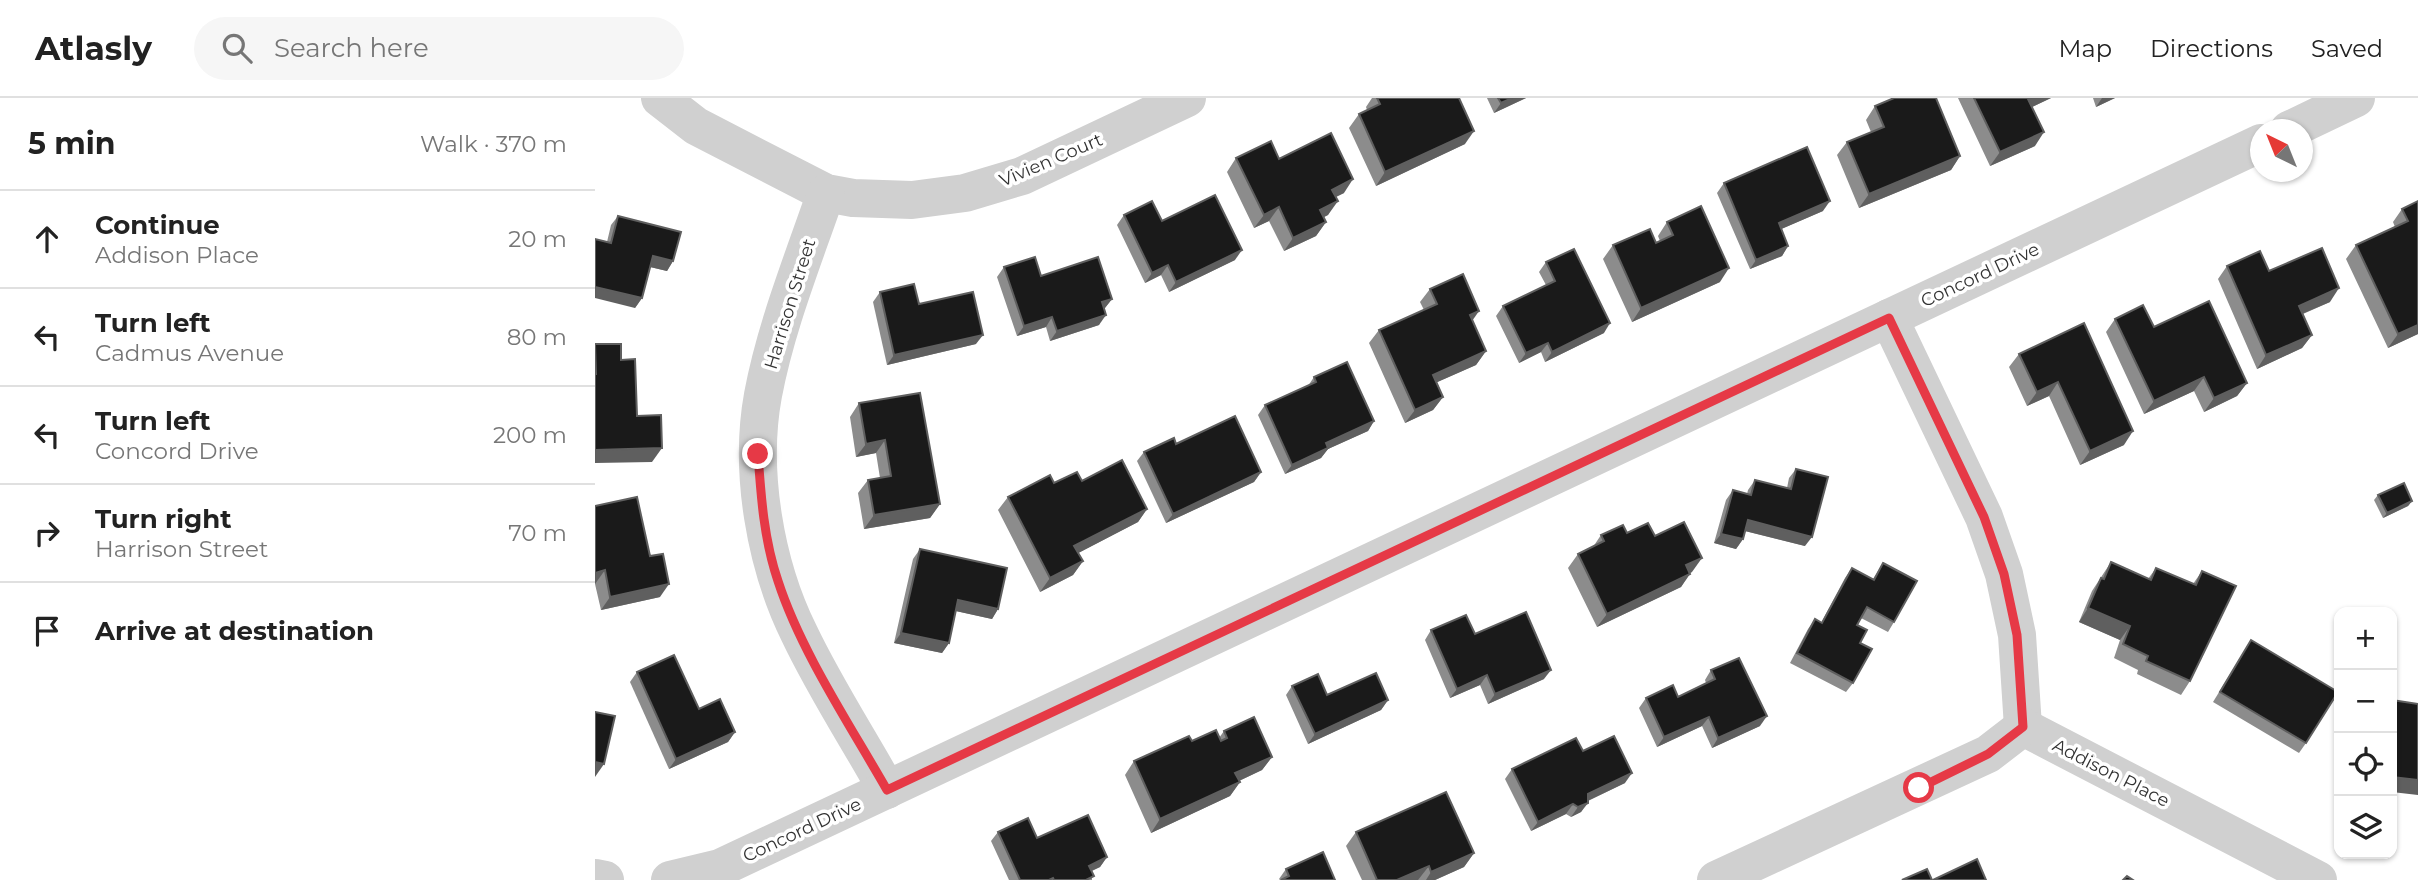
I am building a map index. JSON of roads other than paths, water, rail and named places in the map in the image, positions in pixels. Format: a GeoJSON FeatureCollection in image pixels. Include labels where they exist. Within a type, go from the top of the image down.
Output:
{"type":"FeatureCollection","features":[{"type":"Feature","properties":{"kind":"street"},"geometry":{"type":"LineString","coordinates":[[660,98],[696,126],[826,193]]}},
{"type":"Feature","properties":{"kind":"street","name":"Vivien Court"},"geometry":{"type":"LineString","coordinates":[[826,193],[853,198],[912,200],[965,193],[1022,176],[1187,98]]}},
{"type":"Feature","properties":{"kind":"street"},"geometry":{"type":"LineString","coordinates":[[2312,119],[2356,98]]}},
{"type":"Feature","properties":{"kind":"street","name":"Concord Drive"},"geometry":{"type":"LineString","coordinates":[[670,880],[720,868],[2250,148]]}},
{"type":"Feature","properties":{"kind":"street","name":"Harrison Street"},"geometry":{"type":"LineString","coordinates":[[826,193],[777,335],[762,398],[758,454],[763,518],[777,580],[799,633],[887,790]]}},
{"type":"Feature","properties":{"kind":"street"},"geometry":{"type":"LineString","coordinates":[[1716,880],[1988,754],[2023,727],[2017,635],[2004,574],[1984,517],[1889,318]]}},
{"type":"Feature","properties":{"kind":"street","name":"Addison Place"},"geometry":{"type":"LineString","coordinates":[[2023,727],[2318,880]]}},
{"type":"Feature","properties":{"kind":"street"},"geometry":{"type":"LineString","coordinates":[[595,878],[605,880]]}}]}
